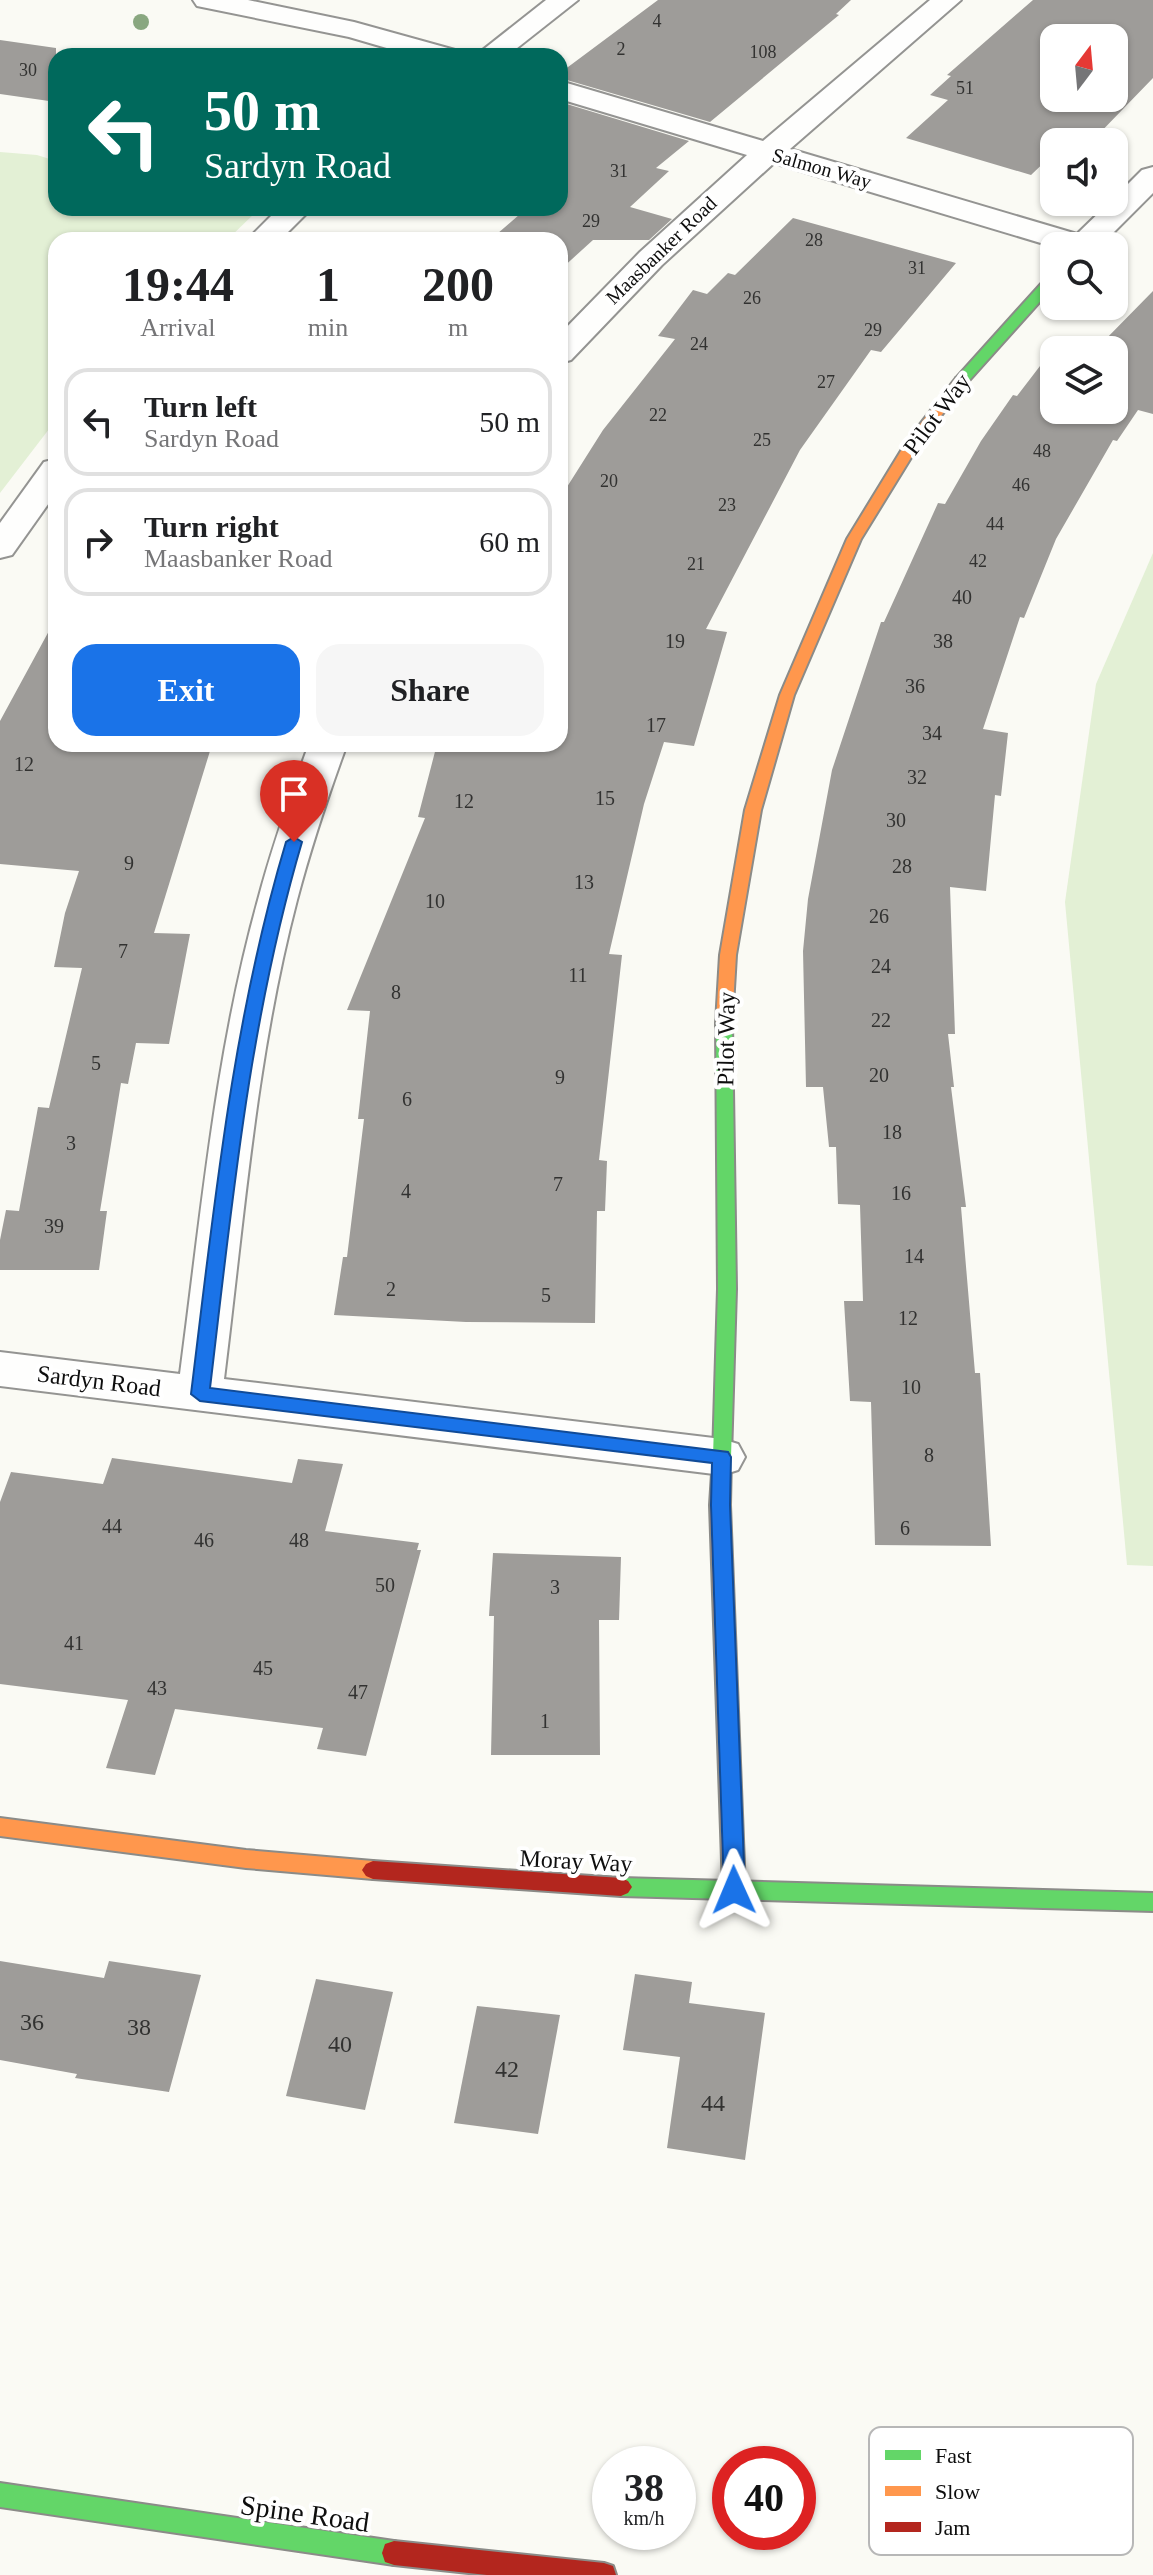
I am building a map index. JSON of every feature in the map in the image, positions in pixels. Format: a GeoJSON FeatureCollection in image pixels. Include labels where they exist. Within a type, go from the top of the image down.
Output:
{"type":"FeatureCollection","features":[{"type":"Feature","properties":{"kind":"street"},"geometry":{"type":"LineString","coordinates":[[207,0],[354,30],[417,48]]}},
{"type":"Feature","properties":{"kind":"street"},"geometry":{"type":"LineString","coordinates":[[500,48],[564,0]]}},
{"type":"Feature","properties":{"kind":"street"},"geometry":{"type":"LineString","coordinates":[[768,152],[947,0]]}},
{"type":"Feature","properties":{"kind":"street","name":"Salmon Way"},"geometry":{"type":"LineString","coordinates":[[568,92],[1040,233]]}},
{"type":"Feature","properties":{"kind":"street","name":"Maasbanker Road"},"geometry":{"type":"LineString","coordinates":[[568,344],[708,205],[768,152]]}},
{"type":"Feature","properties":{"kind":"street"},"geometry":{"type":"LineString","coordinates":[[1097,232],[1153,176]]}},
{"type":"Feature","properties":{"kind":"street"},"geometry":{"type":"LineString","coordinates":[[271,232],[288,216]]}},
{"type":"Feature","properties":{"kind":"street","name":"Pilot Way"},"geometry":{"type":"LineString","coordinates":[[734,1890],[720,1505],[727,1289],[723,1048],[728,955],[753,810],[787,695],[854,539],[914,441],[972,368],[1040,293]]}},
{"type":"Feature","properties":{"kind":"street"},"geometry":{"type":"LineString","coordinates":[[0,548],[48,480]]}},
{"type":"Feature","properties":{"kind":"street"},"geometry":{"type":"LineString","coordinates":[[200,1394],[236,1099],[269,925],[310,787],[325,752]]}},
{"type":"Feature","properties":{"kind":"street","name":"Sardyn Road"},"geometry":{"type":"LineString","coordinates":[[0,1369],[722,1457]]}},
{"type":"Feature","properties":{"kind":"street","name":"Moray Way"},"geometry":{"type":"LineString","coordinates":[[0,1827],[262,1861],[572,1886],[1153,1902]]}},
{"type":"Feature","properties":{"kind":"street","name":"Spine Road"},"geometry":{"type":"LineString","coordinates":[[0,2495],[337,2547],[604,2575]]}},
{"type":"Feature","properties":{"kind":"green space"},"geometry":{"type":"Polygon","coordinates":[[[0,152],[48,158],[48,216],[252,216],[235,232],[48,232],[48,430],[0,493],[0,152]]]}},
{"type":"Feature","properties":{"kind":"green space"},"geometry":{"type":"Polygon","coordinates":[[[1153,553],[1153,1566],[1127,1565],[1065,902],[1096,684],[1153,553]]]}},
{"type":"Feature","properties":{"kind":"building"},"geometry":{"type":"Polygon","coordinates":[[[658,0],[851,0],[836,14],[839,15],[710,122],[568,80],[568,67],[658,0]]]}},
{"type":"Feature","properties":{"kind":"building"},"geometry":{"type":"Polygon","coordinates":[[[1033,0],[1153,0],[1153,78],[1128,104],[1128,24],[1040,24],[1040,112],[1120,112],[1105,128],[1040,128],[1040,166],[1031,175],[906,138],[948,100],[930,95],[951,76],[947,75],[1033,0]]]}},
{"type":"Feature","properties":{"kind":"building"},"geometry":{"type":"Polygon","coordinates":[[[0,40],[56,48],[48,48],[48,101],[0,94],[0,40]]]}},
{"type":"Feature","properties":{"kind":"building"},"geometry":{"type":"Polygon","coordinates":[[[568,104],[689,141],[656,168],[669,171],[630,207],[672,219],[649,240],[593,240],[568,263],[568,232],[499,232],[518,216],[568,216],[568,104]]]}},
{"type":"Feature","properties":{"kind":"building"},"geometry":{"type":"Polygon","coordinates":[[[793,218],[956,263],[881,352],[871,350],[800,450],[706,629],[727,632],[694,746],[664,742],[644,804],[609,954],[622,955],[599,1160],[607,1161],[605,1211],[597,1211],[595,1323],[466,1322],[334,1315],[343,1257],[347,1257],[364,1119],[358,1119],[370,1011],[347,1010],[425,818],[418,817],[435,752],[568,752],[568,485],[603,430],[675,339],[658,336],[693,290],[707,294],[728,273],[735,275],[793,218]]]}},
{"type":"Feature","properties":{"kind":"building"},"geometry":{"type":"Polygon","coordinates":[[[1153,291],[1153,414],[1138,410],[1117,441],[1113,440],[1056,539],[1024,618],[1020,617],[983,729],[1008,733],[1001,796],[995,795],[986,891],[950,887],[955,1034],[948,1034],[954,1087],[951,1087],[966,1207],[961,1207],[975,1373],[980,1373],[991,1546],[875,1545],[871,1402],[850,1401],[844,1301],[863,1301],[860,1205],[838,1204],[836,1147],[829,1147],[823,1087],[806,1087],[803,951],[808,899],[832,770],[881,622],[884,622],[938,503],[945,504],[981,441],[1013,395],[1017,396],[1040,366],[1040,424],[1128,424],[1128,336],[1109,336],[1128,320],[1153,291]]]}},
{"type":"Feature","properties":{"kind":"building"},"geometry":{"type":"Polygon","coordinates":[[[48,633],[48,752],[210,752],[154,933],[190,934],[169,1044],[136,1043],[128,1084],[121,1083],[100,1211],[107,1211],[99,1270],[0,1270],[0,1240],[6,1210],[19,1211],[38,1107],[49,1108],[82,968],[54,967],[65,913],[79,871],[0,864],[0,721],[48,633]]]}},
{"type":"Feature","properties":{"kind":"building"},"geometry":{"type":"Polygon","coordinates":[[[112,1458],[292,1483],[298,1459],[343,1464],[325,1531],[419,1543],[417,1550],[421,1550],[366,1756],[317,1749],[323,1728],[175,1709],[155,1775],[106,1768],[128,1700],[0,1684],[0,1502],[11,1472],[103,1484],[112,1458]]]}},
{"type":"Feature","properties":{"kind":"building"},"geometry":{"type":"Polygon","coordinates":[[[493,1553],[621,1557],[619,1620],[599,1620],[600,1755],[491,1755],[494,1616],[489,1616],[493,1553]]]}},
{"type":"Feature","properties":{"kind":"building"},"geometry":{"type":"Polygon","coordinates":[[[0,1961],[104,1978],[109,1961],[201,1975],[169,2092],[75,2078],[77,2074],[0,2060],[0,1961]]]}},
{"type":"Feature","properties":{"kind":"building"},"geometry":{"type":"Polygon","coordinates":[[[635,1974],[692,1982],[689,2003],[765,2013],[745,2160],[667,2148],[680,2057],[623,2050],[635,1974]]]}},
{"type":"Feature","properties":{"kind":"building"},"geometry":{"type":"Polygon","coordinates":[[[316,1979],[393,1992],[365,2110],[286,2096],[316,1979]]]}},
{"type":"Feature","properties":{"kind":"building"},"geometry":{"type":"Polygon","coordinates":[[[477,2006],[560,2015],[538,2134],[454,2123],[477,2006]]]}},
{"type":"Feature","properties":{"kind":"traffic: fast"},"geometry":{"type":"LineString","coordinates":[[961,381],[1040,294]]}},
{"type":"Feature","properties":{"kind":"traffic: fast"},"geometry":{"type":"LineString","coordinates":[[722,1457],[727,1289],[724,1023]]}},
{"type":"Feature","properties":{"kind":"traffic: fast"},"geometry":{"type":"LineString","coordinates":[[621,1887],[1153,1902]]}},
{"type":"Feature","properties":{"kind":"traffic: fast"},"geometry":{"type":"LineString","coordinates":[[0,2495],[394,2553]]}},
{"type":"Feature","properties":{"kind":"traffic: slow"},"geometry":{"type":"LineString","coordinates":[[724,1023],[728,955],[753,810],[787,695],[854,539],[914,441],[961,381]]}},
{"type":"Feature","properties":{"kind":"traffic: slow"},"geometry":{"type":"LineString","coordinates":[[722,1457],[720,1505],[734,1890]]}},
{"type":"Feature","properties":{"kind":"traffic: slow"},"geometry":{"type":"LineString","coordinates":[[0,1827],[246,1859],[373,1870]]}},
{"type":"Feature","properties":{"kind":"traffic: jam"},"geometry":{"type":"LineString","coordinates":[[373,1870],[621,1887]]}},
{"type":"Feature","properties":{"kind":"traffic: jam"},"geometry":{"type":"LineString","coordinates":[[394,2553],[604,2575]]}},
{"type":"Feature","properties":{"kind":"route"},"geometry":{"type":"LineString","coordinates":[[294,842],[269,925],[236,1099],[200,1394],[722,1457],[720,1505],[734,1890]]}}]}
